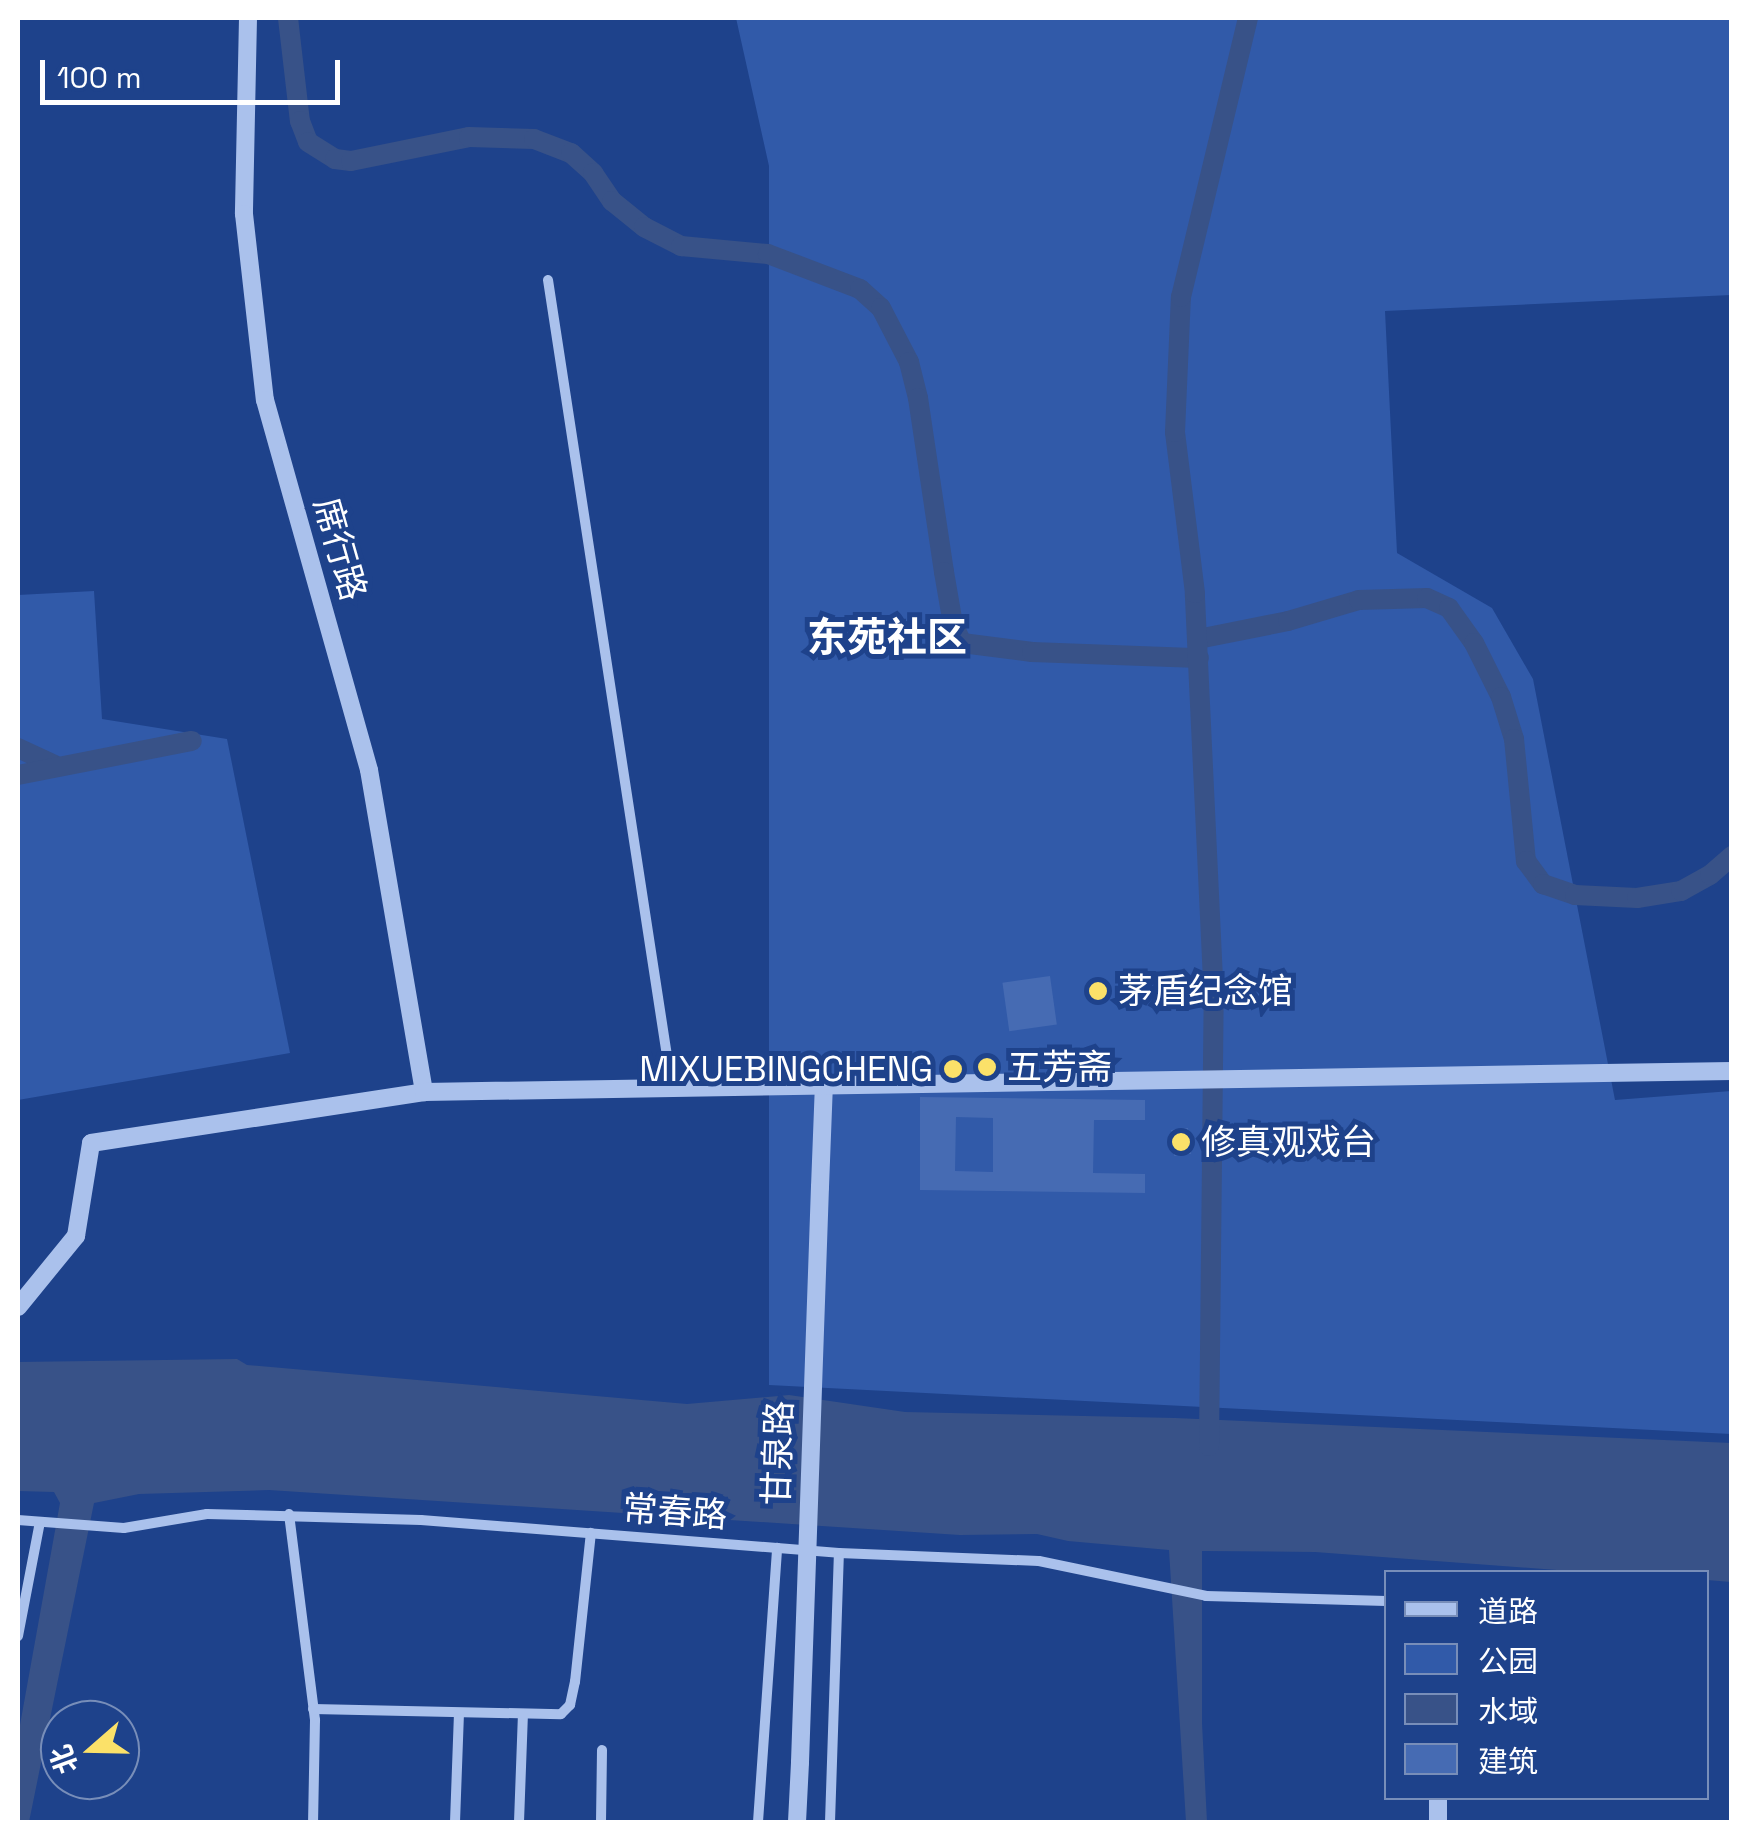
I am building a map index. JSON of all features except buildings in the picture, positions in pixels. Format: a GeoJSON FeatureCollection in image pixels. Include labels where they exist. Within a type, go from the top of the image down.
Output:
{"type":"FeatureCollection","features":[{"type":"Feature","properties":{"kind":"street","name":"席行路"},"geometry":{"type":"LineString","coordinates":[[248,18],[244,214],[265,400],[368,770],[424,1092]]}},
{"type":"Feature","properties":{"kind":"street"},"geometry":{"type":"LineString","coordinates":[[548,280],[672,1088]]}},
{"type":"Feature","properties":{"kind":"street"},"geometry":{"type":"LineString","coordinates":[[18,1306],[76,1236],[91,1144],[424,1092],[1732,1071]]}},
{"type":"Feature","properties":{"kind":"street","name":"甘泉路"},"geometry":{"type":"LineString","coordinates":[[797,1822],[824,1085]]}},
{"type":"Feature","properties":{"kind":"street","name":"常春路"},"geometry":{"type":"LineString","coordinates":[[18,1520],[124,1528],[207,1514],[288,1514],[839,1553],[1039,1561],[1160,1583],[1206,1596],[1384,1601]]}},
{"type":"Feature","properties":{"kind":"street"},"geometry":{"type":"LineString","coordinates":[[288,1514],[313,1709],[312,1822]]}},
{"type":"Feature","properties":{"kind":"street"},"geometry":{"type":"LineString","coordinates":[[18,1636],[45,1523]]}},
{"type":"Feature","properties":{"kind":"street"},"geometry":{"type":"LineString","coordinates":[[313,1709],[561,1714],[570,1705],[591,1534]]}},
{"type":"Feature","properties":{"kind":"street"},"geometry":{"type":"LineString","coordinates":[[758,1822],[777,1548]]}},
{"type":"Feature","properties":{"kind":"street"},"geometry":{"type":"LineString","coordinates":[[830,1822],[839,1553]]}},
{"type":"Feature","properties":{"kind":"street"},"geometry":{"type":"LineString","coordinates":[[455,1822],[458,1712]]}},
{"type":"Feature","properties":{"kind":"street"},"geometry":{"type":"LineString","coordinates":[[519,1822],[523,1714]]}},
{"type":"Feature","properties":{"kind":"street"},"geometry":{"type":"LineString","coordinates":[[601,1822],[602,1750]]}},
{"type":"Feature","properties":{"kind":"green space"},"geometry":{"type":"Polygon","coordinates":[[[736,18],[1731,18],[1731,295],[1385,311],[1397,553],[1492,608],[1533,679],[1615,1100],[1731,1091],[1731,1434],[769,1385],[769,166],[736,18]]]}},
{"type":"Feature","properties":{"kind":"green space"},"geometry":{"type":"Polygon","coordinates":[[[94,591],[102,719],[227,739],[290,1053],[18,1100],[18,595],[94,591]]]}},
{"type":"Feature","properties":{"kind":"water"},"geometry":{"type":"Polygon","coordinates":[[[237,1359],[247,1365],[687,1404],[789,1395],[905,1412],[1175,1418],[1731,1443],[1731,1582],[1709,1580],[1709,1570],[1556,1570],[1315,1552],[1202,1551],[1202,1723],[1207,1822],[1186,1822],[1169,1550],[1068,1541],[1037,1534],[960,1535],[269,1490],[139,1494],[94,1503],[54,1700],[40,1700],[40,1768],[29,1822],[18,1822],[18,1736],[60,1503],[54,1492],[18,1491],[18,1362],[237,1359]]]}},
{"type":"Feature","properties":{"kind":"waterway"},"geometry":{"type":"LineString","coordinates":[[288,18],[300,121],[308,142],[335,159],[351,161],[469,137],[534,139],[571,153],[593,173],[612,201],[644,227],[681,246],[768,254],[860,289],[881,308],[909,362],[918,398],[953,624],[962,643],[1032,652],[1199,658]]}},
{"type":"Feature","properties":{"kind":"waterway"},"geometry":{"type":"LineString","coordinates":[[1209,1446],[1214,1001],[1195,593],[1175,432],[1181,297],[1248,18]]}},
{"type":"Feature","properties":{"kind":"waterway"},"geometry":{"type":"LineString","coordinates":[[1198,639],[1288,621],[1359,600],[1427,598],[1449,608],[1474,643],[1501,697],[1514,739],[1526,861],[1543,884],[1575,895],[1637,898],[1681,891],[1710,875],[1732,856]]}},
{"type":"Feature","properties":{"kind":"waterway"},"geometry":{"type":"LineString","coordinates":[[18,775],[192,741]]}},
{"type":"Feature","properties":{"kind":"waterway"},"geometry":{"type":"LineString","coordinates":[[18,748],[54,765]]}},
{"type":"Feature","properties":{"kind":"place","name":"茅盾纪念馆"},"geometry":{"type":"Point","coordinates":[1098,991]}},
{"type":"Feature","properties":{"kind":"place","name":"五芳斋"},"geometry":{"type":"Point","coordinates":[987,1067]}},
{"type":"Feature","properties":{"kind":"place","name":"MIXUEBINGCHENG"},"geometry":{"type":"Point","coordinates":[953,1069]}},
{"type":"Feature","properties":{"kind":"place","name":"修真观戏台"},"geometry":{"type":"Point","coordinates":[1181,1142]}},
{"type":"Feature","properties":{"kind":"district","name":"东苑社区"},"geometry":{"type":"Point","coordinates":[887,638]}}]}
